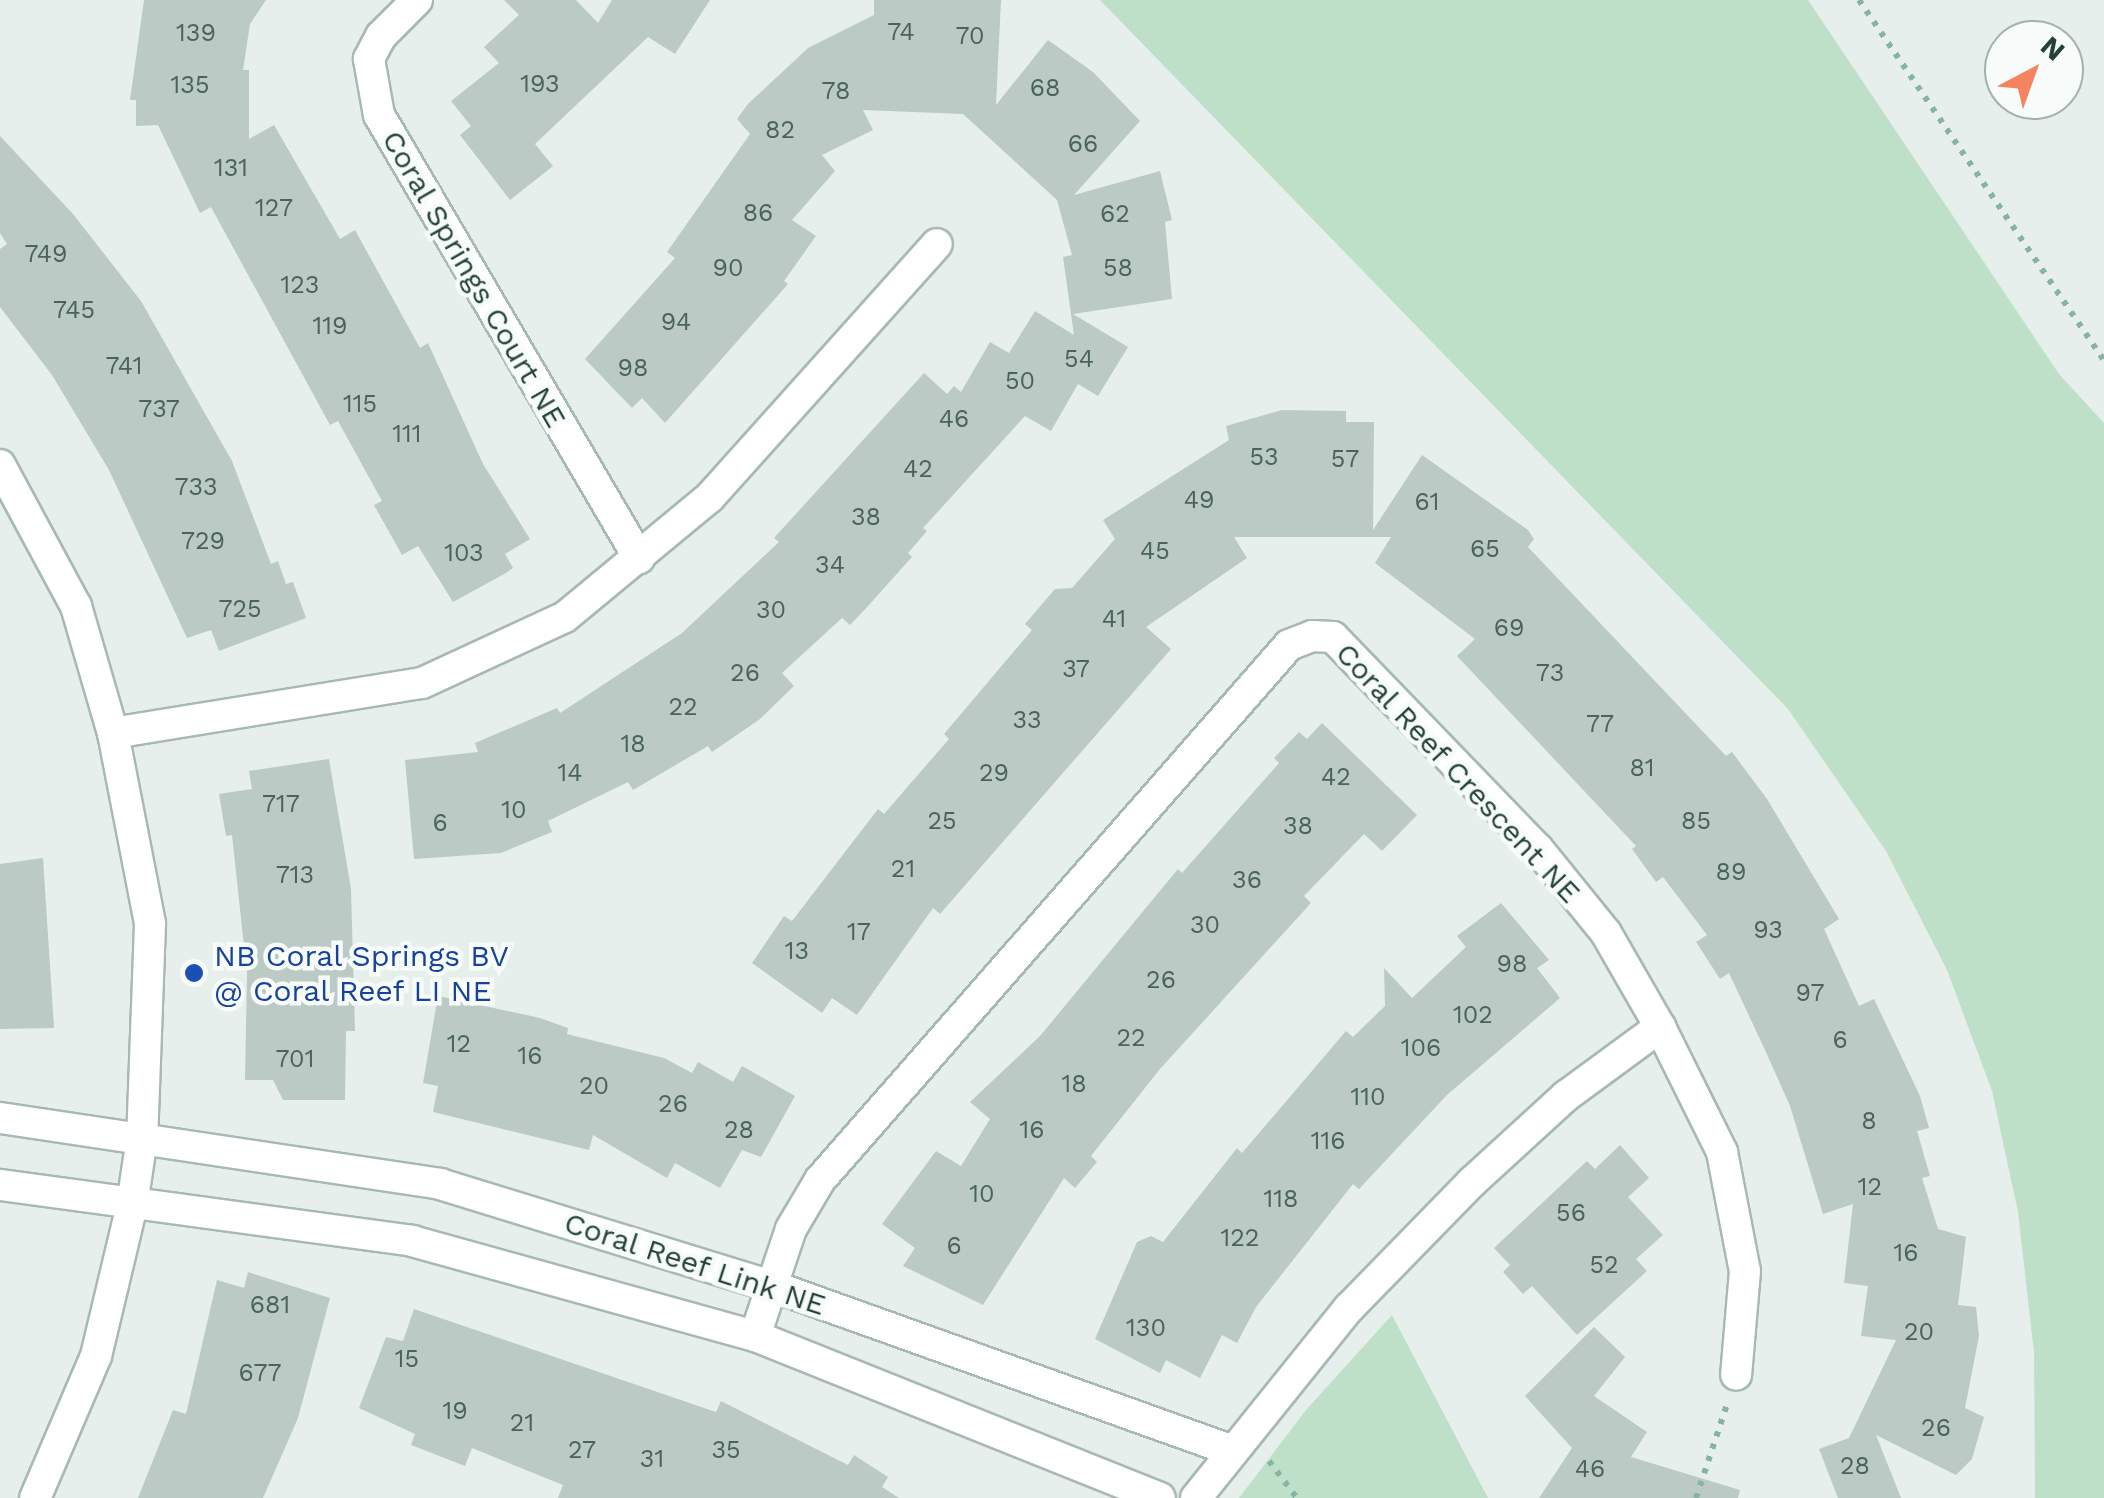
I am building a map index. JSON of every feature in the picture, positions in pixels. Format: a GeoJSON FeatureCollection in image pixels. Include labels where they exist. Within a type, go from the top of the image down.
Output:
{"type":"FeatureCollection","features":[{"type":"Feature","properties":{"kind":"street","name":"Coral Springs Court NE"},"geometry":{"type":"LineString","coordinates":[[417,0],[380,36],[370,59],[379,115],[639,558]]}},
{"type":"Feature","properties":{"kind":"street"},"geometry":{"type":"LineString","coordinates":[[113,733],[422,683],[565,618],[708,498],[937,244]]}},
{"type":"Feature","properties":{"kind":"street"},"geometry":{"type":"LineString","coordinates":[[0,466],[76,606],[113,733],[150,924],[142,1138],[132,1205],[96,1356],[36,1498]]}},
{"type":"Feature","properties":{"kind":"street","name":"Coral Reef Crescent NE"},"geometry":{"type":"LineString","coordinates":[[755,1336],[791,1230],[820,1180],[1289,645],[1312,636],[1333,638],[1538,849],[1606,933],[1660,1027],[1722,1152],[1745,1271],[1736,1375]]}},
{"type":"Feature","properties":{"kind":"street"},"geometry":{"type":"LineString","coordinates":[[1196,1498],[1349,1308],[1472,1182],[1566,1096],[1660,1027]]}},
{"type":"Feature","properties":{"kind":"street","name":"Coral Reef Link NE"},"geometry":{"type":"LineString","coordinates":[[0,1118],[440,1184],[774,1287],[1234,1451]]}},
{"type":"Feature","properties":{"kind":"street","name":"Coral Reef Link NE"},"geometry":{"type":"LineString","coordinates":[[0,1185],[412,1242],[755,1336],[1160,1498]]}},
{"type":"Feature","properties":{"kind":"path"},"geometry":{"type":"LineString","coordinates":[[1859,0],[2104,360]]}},
{"type":"Feature","properties":{"kind":"path"},"geometry":{"type":"LineString","coordinates":[[1696,1498],[1736,1375]]}},
{"type":"Feature","properties":{"kind":"path"},"geometry":{"type":"LineString","coordinates":[[1269,1461],[1297,1498]]}},
{"type":"Feature","properties":{"kind":"green space"},"geometry":{"type":"Polygon","coordinates":[[[1100,0],[1808,0],[2059,374],[2104,423],[2104,1498],[2035,1498],[2034,1353],[2018,1212],[1992,1091],[1947,970],[1886,851],[1788,709],[1100,0]]]}},
{"type":"Feature","properties":{"kind":"green space"},"geometry":{"type":"Polygon","coordinates":[[[1392,1315],[1488,1498],[1239,1498],[1306,1410],[1392,1315]]]}},
{"type":"Feature","properties":{"kind":"building"},"geometry":{"type":"Polygon","coordinates":[[[144,0],[266,0],[250,24],[243,70],[249,70],[249,139],[274,125],[340,239],[355,230],[420,348],[428,343],[483,464],[530,539],[505,554],[513,568],[506,573],[453,602],[418,546],[402,555],[374,505],[382,501],[338,421],[330,425],[211,207],[200,213],[158,125],[136,126],[136,100],[130,100],[144,0]]]}},
{"type":"Feature","properties":{"kind":"building"},"geometry":{"type":"Polygon","coordinates":[[[504,0],[576,0],[598,23],[612,0],[710,0],[675,54],[648,37],[535,144],[553,166],[510,200],[460,135],[471,126],[451,101],[499,63],[484,47],[519,15],[504,0]]]}},
{"type":"Feature","properties":{"kind":"building"},"geometry":{"type":"Polygon","coordinates":[[[874,0],[1001,0],[996,105],[1048,40],[1093,72],[1140,121],[1074,195],[1160,171],[1172,220],[1165,222],[1172,299],[1073,314],[1128,347],[1098,396],[1078,384],[1051,431],[1025,416],[923,528],[927,531],[908,553],[912,557],[868,606],[850,625],[842,618],[782,673],[794,686],[760,719],[712,752],[708,746],[633,790],[628,782],[548,821],[552,832],[501,853],[414,859],[405,760],[478,752],[475,743],[557,708],[560,713],[682,633],[779,542],[774,538],[924,373],[947,394],[954,386],[961,392],[990,342],[1009,353],[1035,311],[1074,335],[1063,257],[1072,255],[1057,200],[963,114],[863,110],[873,130],[822,155],[835,171],[792,220],[816,236],[784,281],[788,284],[665,423],[642,398],[632,408],[585,359],[675,258],[667,252],[750,134],[737,119],[748,104],[808,48],[874,15],[874,0]]]}},
{"type":"Feature","properties":{"kind":"building"},"geometry":{"type":"Polygon","coordinates":[[[0,136],[73,214],[141,301],[232,461],[271,564],[278,561],[286,584],[293,582],[306,618],[219,651],[211,630],[187,638],[109,470],[52,375],[0,307],[0,249],[7,244],[0,233],[0,136]]]}},
{"type":"Feature","properties":{"kind":"building"},"geometry":{"type":"Polygon","coordinates":[[[1282,410],[1346,411],[1346,422],[1374,422],[1373,530],[1422,455],[1528,530],[1534,539],[1528,547],[1726,756],[1732,752],[1767,799],[1839,919],[1824,929],[1859,1006],[1874,999],[1920,1096],[1929,1128],[1917,1131],[1930,1176],[1922,1178],[1938,1229],[1966,1237],[1958,1305],[1976,1307],[1979,1336],[1965,1408],[1984,1417],[1972,1459],[1956,1475],[1876,1435],[1901,1498],[1838,1498],[1819,1449],[1849,1438],[1896,1340],[1861,1336],[1868,1286],[1844,1283],[1853,1204],[1823,1214],[1790,1106],[1765,1050],[1729,973],[1720,979],[1696,942],[1707,935],[1663,877],[1656,882],[1632,849],[1636,846],[1457,656],[1475,639],[1375,563],[1391,537],[1234,537],[1247,558],[1146,627],[1171,649],[940,914],[933,908],[857,1015],[832,998],[822,1013],[752,963],[784,916],[792,921],[878,809],[884,814],[949,739],[944,734],[1032,630],[1025,624],[1055,589],[1072,588],[1115,539],[1103,520],[1229,440],[1226,426],[1282,410]]]}},
{"type":"Feature","properties":{"kind":"building"},"geometry":{"type":"Polygon","coordinates":[[[1322,723],[1417,815],[1382,851],[1364,834],[1304,896],[1311,903],[1160,1069],[1091,1156],[1097,1162],[1075,1188],[1064,1178],[983,1305],[903,1266],[915,1248],[882,1224],[936,1151],[961,1166],[990,1119],[970,1102],[1040,1036],[1178,869],[1182,873],[1279,763],[1274,758],[1299,732],[1307,739],[1322,723]]]}},
{"type":"Feature","properties":{"kind":"building"},"geometry":{"type":"Polygon","coordinates":[[[329,759],[351,889],[355,1031],[346,1031],[345,1100],[283,1100],[273,1080],[245,1080],[247,974],[232,835],[226,836],[219,794],[252,789],[249,771],[329,759]]]}},
{"type":"Feature","properties":{"kind":"building"},"geometry":{"type":"Polygon","coordinates":[[[43,858],[54,1028],[0,1029],[0,864],[43,858]]]}},
{"type":"Feature","properties":{"kind":"building"},"geometry":{"type":"Polygon","coordinates":[[[1501,903],[1549,960],[1537,968],[1560,998],[1447,1095],[1359,1189],[1353,1184],[1256,1307],[1237,1343],[1222,1335],[1200,1378],[1166,1360],[1160,1373],[1095,1339],[1137,1242],[1151,1236],[1163,1242],[1237,1148],[1242,1153],[1346,1031],[1353,1037],[1385,1006],[1384,968],[1412,998],[1466,947],[1457,936],[1501,903]]]}},
{"type":"Feature","properties":{"kind":"building"},"geometry":{"type":"Polygon","coordinates":[[[438,996],[540,1018],[568,1028],[567,1034],[664,1058],[692,1073],[698,1062],[733,1082],[742,1066],[795,1096],[761,1157],[742,1150],[720,1188],[675,1163],[667,1178],[593,1135],[589,1150],[433,1112],[438,1086],[423,1083],[438,996]]]}},
{"type":"Feature","properties":{"kind":"building"},"geometry":{"type":"Polygon","coordinates":[[[1620,1145],[1649,1178],[1628,1197],[1663,1235],[1636,1259],[1647,1271],[1577,1335],[1532,1286],[1523,1294],[1503,1272],[1510,1265],[1494,1248],[1587,1161],[1595,1169],[1620,1145]]]}},
{"type":"Feature","properties":{"kind":"building"},"geometry":{"type":"Polygon","coordinates":[[[248,1272],[330,1298],[298,1418],[263,1498],[138,1498],[173,1410],[186,1414],[217,1280],[244,1288],[248,1272]]]}},
{"type":"Feature","properties":{"kind":"building"},"geometry":{"type":"Polygon","coordinates":[[[414,1309],[716,1412],[721,1401],[848,1465],[854,1455],[888,1477],[882,1487],[899,1498],[558,1498],[563,1485],[472,1448],[465,1466],[411,1445],[415,1434],[359,1408],[386,1337],[403,1341],[414,1309]]]}},
{"type":"Feature","properties":{"kind":"building"},"geometry":{"type":"Polygon","coordinates":[[[1594,1327],[1625,1357],[1594,1396],[1647,1432],[1631,1457],[1740,1490],[1738,1498],[1539,1498],[1572,1448],[1525,1396],[1594,1327]]]}},
{"type":"Feature","properties":{"kind":"place","name":"NB Coral Springs BV @ Coral Reef LI NE"},"geometry":{"type":"Point","coordinates":[194,973]}}]}
